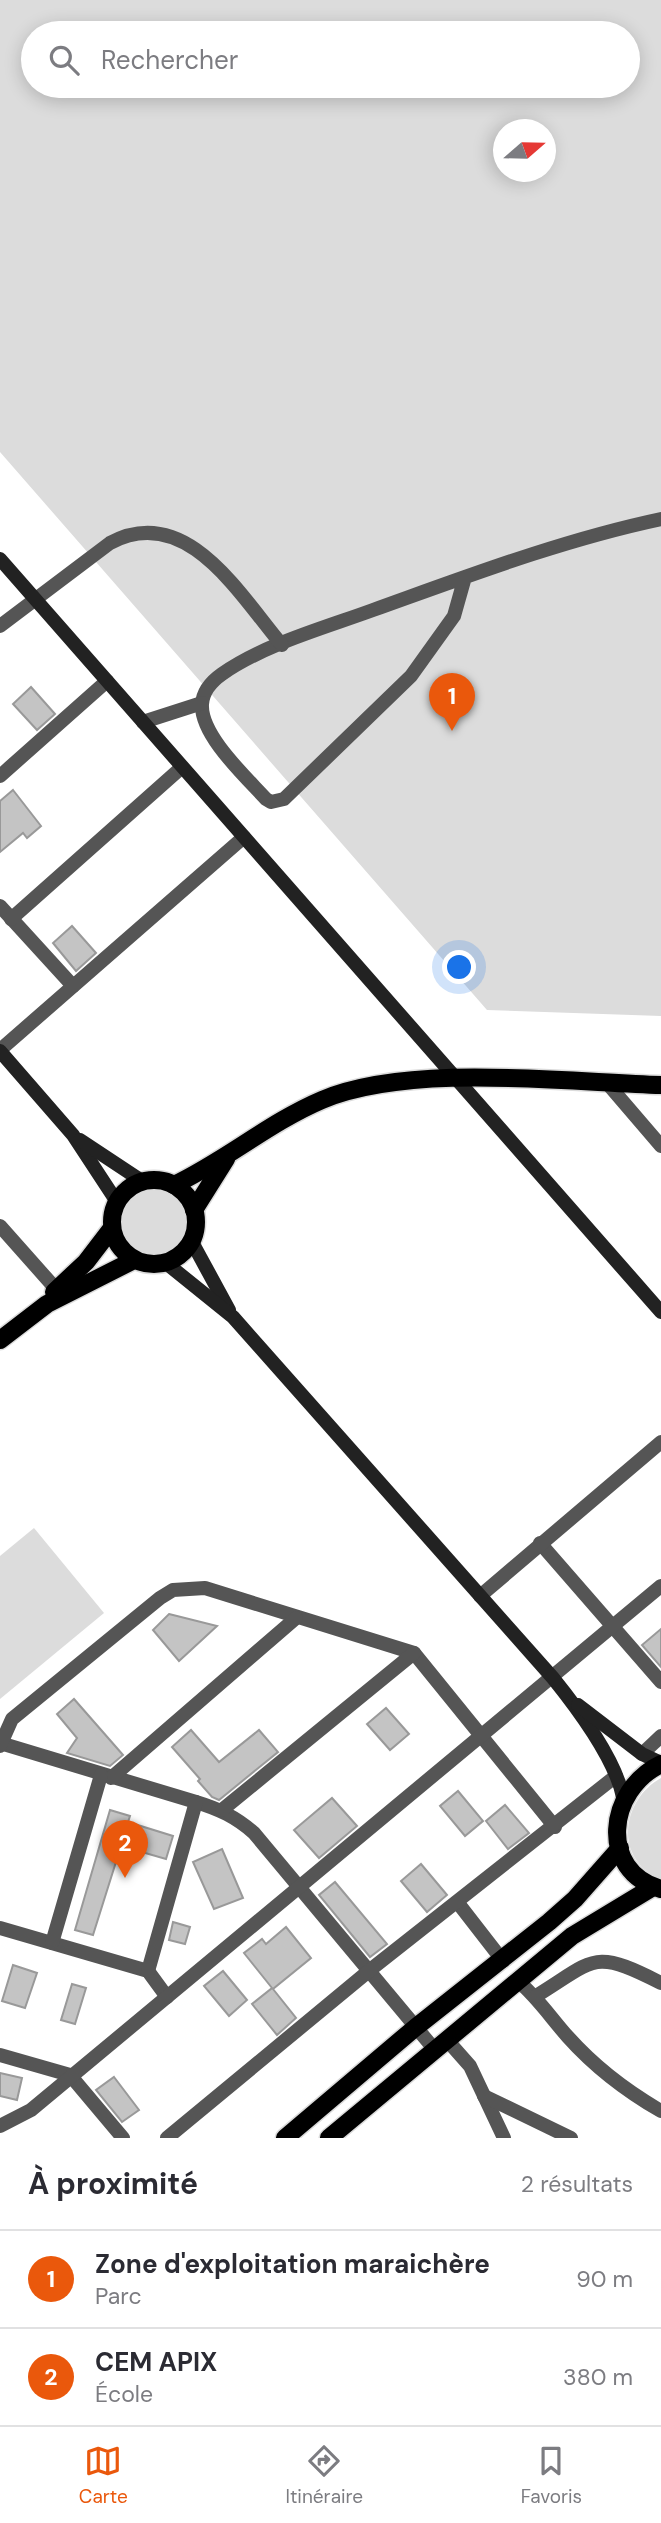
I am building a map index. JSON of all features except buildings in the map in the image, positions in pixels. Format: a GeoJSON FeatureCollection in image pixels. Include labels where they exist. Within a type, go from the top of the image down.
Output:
{"type":"FeatureCollection","features":[{"type":"Feature","properties":{"kind":"main road"},"geometry":{"type":"LineString","coordinates":[[174,1185],[300,1111],[347,1091],[456,1078],[661,1085]]}},
{"type":"Feature","properties":{"kind":"main road"},"geometry":{"type":"LineString","coordinates":[[194,1210],[227,1156]]}},
{"type":"Feature","properties":{"kind":"main road"},"geometry":{"type":"LineString","coordinates":[[0,1340],[51,1297],[86,1262],[112,1228],[117,1202],[127,1189],[142,1181],[158,1180],[174,1185],[187,1195],[194,1210],[196,1226],[191,1242],[181,1255],[166,1263],[150,1265],[123,1252],[112,1228]]}},
{"type":"Feature","properties":{"kind":"main road"},"geometry":{"type":"LineString","coordinates":[[51,1297],[134,1259]]}},
{"type":"Feature","properties":{"kind":"main road"},"geometry":{"type":"LineString","coordinates":[[329,2138],[580,1930],[657,1888],[639,1877],[620,1848],[617,1822],[623,1797],[640,1777],[661,1764]]}},
{"type":"Feature","properties":{"kind":"main road"},"geometry":{"type":"LineString","coordinates":[[285,2138],[416,2027],[503,1961],[575,1899],[620,1848]]}},
{"type":"Feature","properties":{"kind":"street"},"geometry":{"type":"LineString","coordinates":[[465,577],[454,616],[417,669],[284,799],[271,802],[266,799],[232,761],[208,728],[202,703],[206,690],[222,674],[282,645],[465,577],[591,534],[661,519]]}},
{"type":"Feature","properties":{"kind":"street"},"geometry":{"type":"LineString","coordinates":[[0,626],[110,543],[128,533],[174,535],[204,555],[282,645]]}},
{"type":"Feature","properties":{"kind":"street"},"geometry":{"type":"LineString","coordinates":[[0,559],[661,1312]]}},
{"type":"Feature","properties":{"kind":"street"},"geometry":{"type":"LineString","coordinates":[[0,776],[107,681]]}},
{"type":"Feature","properties":{"kind":"street"},"geometry":{"type":"LineString","coordinates":[[143,722],[202,703]]}},
{"type":"Feature","properties":{"kind":"street"},"geometry":{"type":"LineString","coordinates":[[11,919],[181,768]]}},
{"type":"Feature","properties":{"kind":"street"},"geometry":{"type":"LineString","coordinates":[[117,1202],[73,1135],[0,1051],[244,837]]}},
{"type":"Feature","properties":{"kind":"street"},"geometry":{"type":"LineString","coordinates":[[0,906],[73,986]]}},
{"type":"Feature","properties":{"kind":"street"},"geometry":{"type":"LineString","coordinates":[[607,1083],[661,1146]]}},
{"type":"Feature","properties":{"kind":"street"},"geometry":{"type":"LineString","coordinates":[[73,1135],[142,1181]]}},
{"type":"Feature","properties":{"kind":"street"},"geometry":{"type":"LineString","coordinates":[[0,1226],[51,1297]]}},
{"type":"Feature","properties":{"kind":"street"},"geometry":{"type":"LineString","coordinates":[[191,1242],[233,1317]]}},
{"type":"Feature","properties":{"kind":"street"},"geometry":{"type":"LineString","coordinates":[[166,1263],[233,1317],[571,1700],[616,1776],[623,1797]]}},
{"type":"Feature","properties":{"kind":"street"},"geometry":{"type":"LineString","coordinates":[[480,1597],[661,1442]]}},
{"type":"Feature","properties":{"kind":"street"},"geometry":{"type":"LineString","coordinates":[[540,1543],[661,1682]]}},
{"type":"Feature","properties":{"kind":"street"},"geometry":{"type":"LineString","coordinates":[[0,2126],[31,2110],[661,1586]]}},
{"type":"Feature","properties":{"kind":"street"},"geometry":{"type":"LineString","coordinates":[[504,2138],[470,2066],[416,2027],[254,1833],[222,1810],[0,1744],[12,1719],[173,1590],[205,1588],[414,1653],[555,1827]]}},
{"type":"Feature","properties":{"kind":"street"},"geometry":{"type":"LineString","coordinates":[[52,1943],[106,1776],[296,1618]]}},
{"type":"Feature","properties":{"kind":"street"},"geometry":{"type":"LineString","coordinates":[[222,1810],[414,1653]]}},
{"type":"Feature","properties":{"kind":"street"},"geometry":{"type":"LineString","coordinates":[[571,1700],[642,1754],[661,1764]]}},
{"type":"Feature","properties":{"kind":"street"},"geometry":{"type":"LineString","coordinates":[[642,1754],[661,1736]]}},
{"type":"Feature","properties":{"kind":"street"},"geometry":{"type":"LineString","coordinates":[[167,2138],[370,1970],[555,1827],[616,1776]]}},
{"type":"Feature","properties":{"kind":"street"},"geometry":{"type":"LineString","coordinates":[[148,1971],[196,1801]]}},
{"type":"Feature","properties":{"kind":"street"},"geometry":{"type":"LineString","coordinates":[[458,1903],[503,1961]]}},
{"type":"Feature","properties":{"kind":"street"},"geometry":{"type":"LineString","coordinates":[[0,1928],[148,1971],[167,1997]]}},
{"type":"Feature","properties":{"kind":"street"},"geometry":{"type":"LineString","coordinates":[[536,1996],[583,1965],[600,1959],[661,1983]]}},
{"type":"Feature","properties":{"kind":"street"},"geometry":{"type":"LineString","coordinates":[[518,1981],[536,1996],[568,2038],[638,2098],[661,2111]]}},
{"type":"Feature","properties":{"kind":"street"},"geometry":{"type":"LineString","coordinates":[[0,2054],[70,2075],[123,2138]]}},
{"type":"Feature","properties":{"kind":"street"},"geometry":{"type":"LineString","coordinates":[[484,2096],[571,2138]]}},
{"type":"Feature","properties":{"kind":"shaded area"},"geometry":{"type":"Polygon","coordinates":[[[0,0],[661,0],[661,1016],[487,1010],[0,452],[0,0]]]}},
{"type":"Feature","properties":{"kind":"shaded area"},"geometry":{"type":"Polygon","coordinates":[[[147,1189],[161,1189],[173,1194],[182,1203],[187,1222],[185,1235],[178,1246],[161,1255],[147,1255],[135,1250],[126,1241],[121,1229],[121,1215],[126,1203],[135,1194],[147,1189]]]}},
{"type":"Feature","properties":{"kind":"shaded area"},"geometry":{"type":"Polygon","coordinates":[[[34,1528],[104,1613],[0,1699],[0,1556],[34,1528]]]}},
{"type":"Feature","properties":{"kind":"shaded area"},"geometry":{"type":"Polygon","coordinates":[[[661,1778],[661,1879],[646,1870],[635,1858],[629,1844],[628,1830],[637,1800],[661,1778]]]}},
{"type":"Feature","properties":{"kind":"place","name":"Zone d'exploitation maraichère"},"geometry":{"type":"Point","coordinates":[452,731]}},
{"type":"Feature","properties":{"kind":"place","name":"CEM APIX"},"geometry":{"type":"Point","coordinates":[125,1878]}}]}
